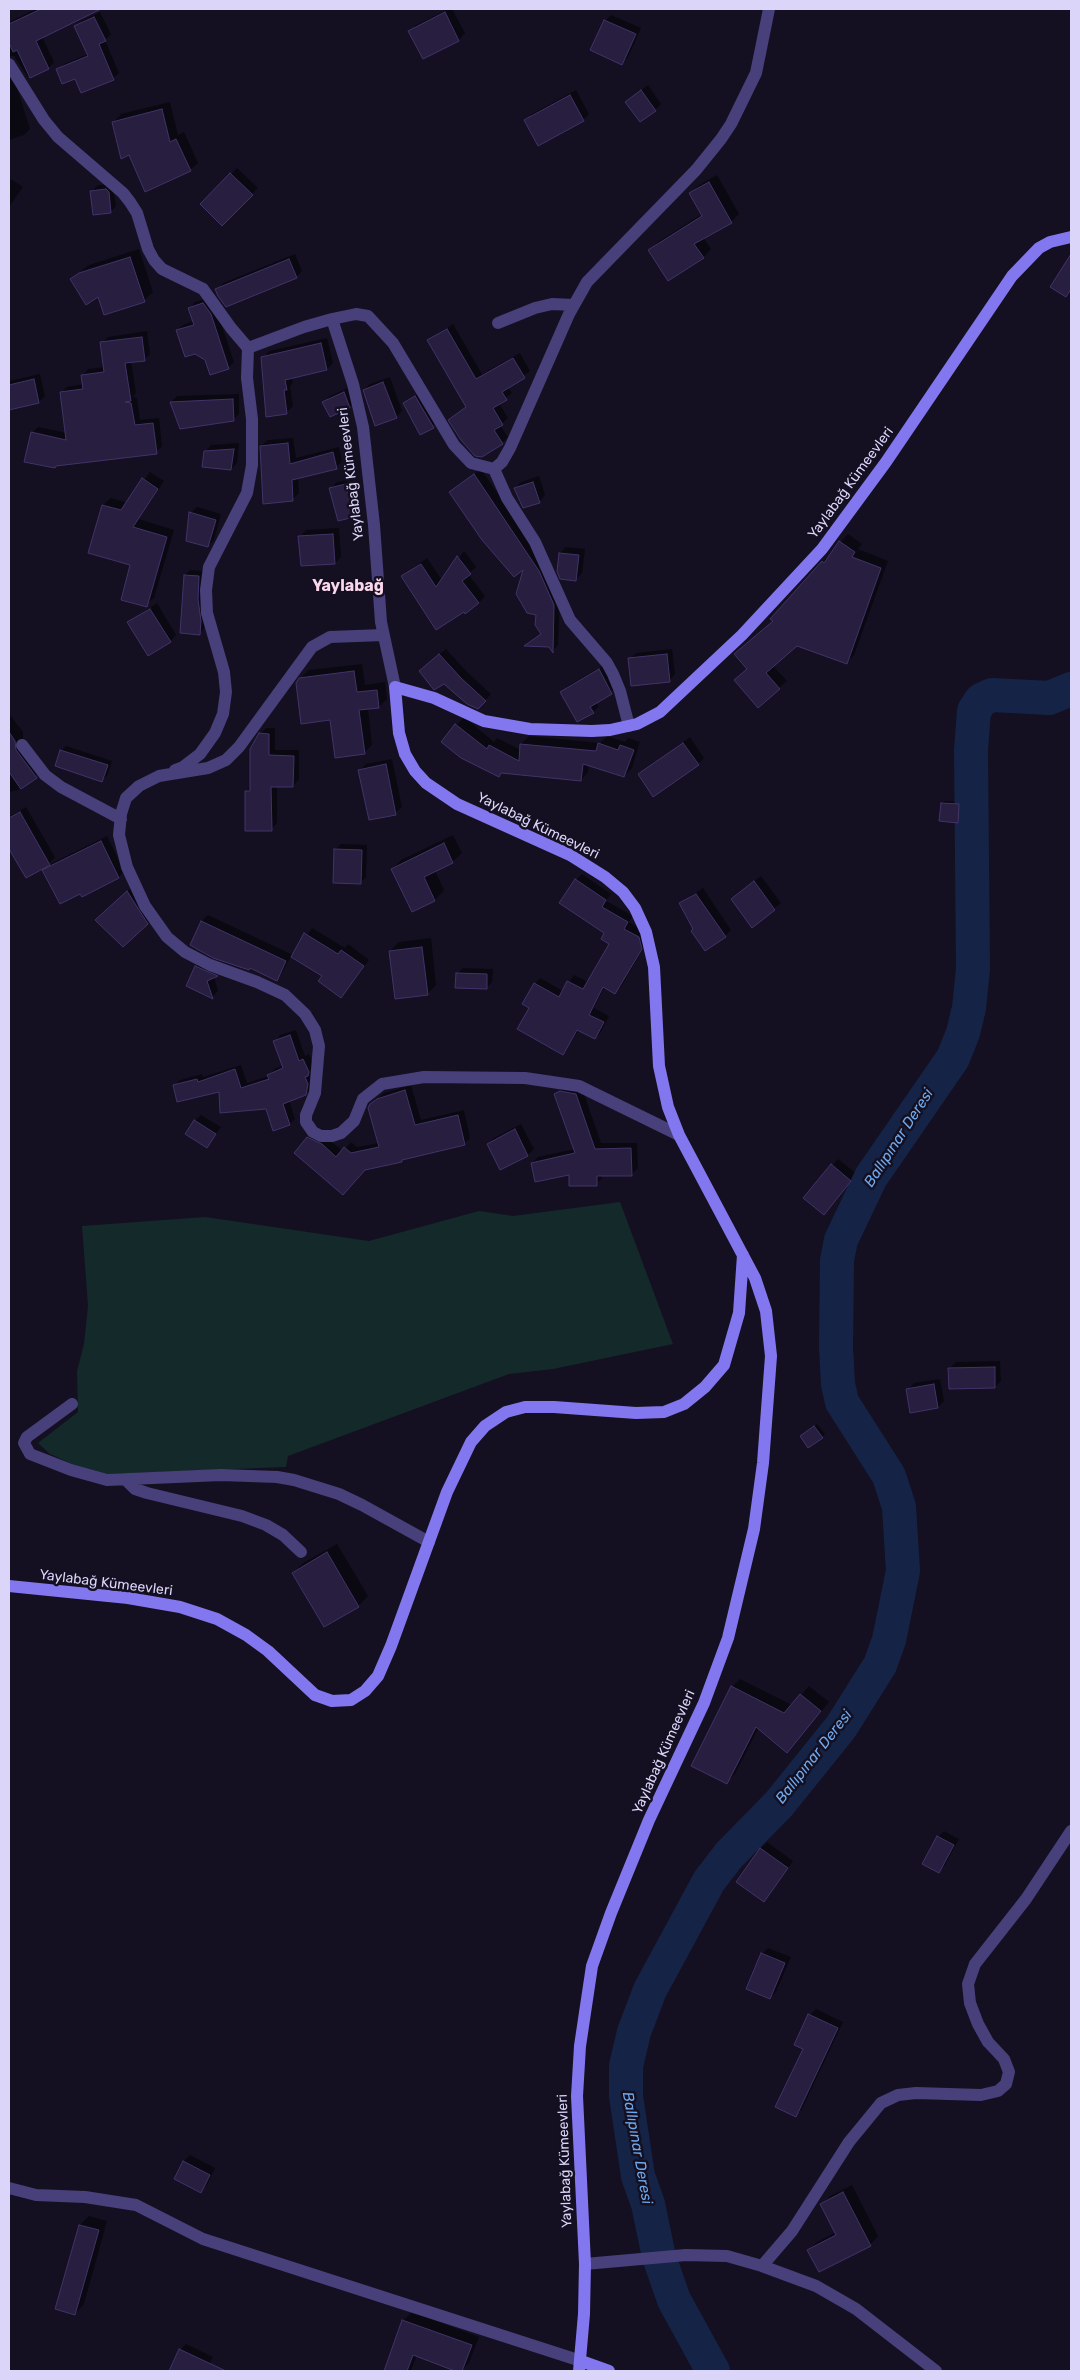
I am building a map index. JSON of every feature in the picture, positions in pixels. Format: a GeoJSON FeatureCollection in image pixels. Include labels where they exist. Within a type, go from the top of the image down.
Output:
{"type":"FeatureCollection","features":[{"type":"Feature","properties":{"kind":"street"},"geometry":{"type":"LineString","coordinates":[[494,469],[502,462],[510,448],[573,305],[587,282],[696,170],[721,139],[741,106],[756,73],[770,9]]}},
{"type":"Feature","properties":{"kind":"street"},"geometry":{"type":"LineString","coordinates":[[9,64],[44,120],[58,137],[123,193],[130,202],[137,213],[148,249],[154,260],[162,269],[203,289],[248,348],[247,378],[252,419],[252,465],[247,493],[209,567],[206,590],[207,613],[224,672],[226,692],[223,714],[215,733],[200,754],[183,767],[139,786],[126,798],[120,818],[119,835],[127,867],[145,906],[167,937],[185,952],[210,965],[257,982],[285,995],[305,1014],[315,1030],[319,1046],[315,1093],[306,1115],[306,1122],[313,1132],[321,1136],[332,1136],[342,1133],[354,1121],[363,1099],[382,1084],[424,1077],[525,1078],[579,1086],[679,1136]]}},
{"type":"Feature","properties":{"kind":"street","name":"Yaylabağ Kümeevleri"},"geometry":{"type":"LineString","coordinates":[[395,687],[434,698],[484,721],[501,725],[592,731],[629,726],[649,720],[672,702],[797,578],[827,543],[886,462],[1012,276],[1039,248],[1050,242],[1071,237]]}},
{"type":"Feature","properties":{"kind":"street"},"geometry":{"type":"LineString","coordinates":[[498,323],[535,308],[552,304],[573,305]]}},
{"type":"Feature","properties":{"kind":"street"},"geometry":{"type":"LineString","coordinates":[[248,348],[304,327],[332,319],[356,314],[368,316],[393,343],[454,445],[471,463],[494,469]]}},
{"type":"Feature","properties":{"kind":"street","name":"Yaylabağ Kümeevleri"},"geometry":{"type":"LineString","coordinates":[[332,319],[353,384],[363,427],[374,525],[378,595],[383,635],[395,687],[399,732],[405,754],[414,772],[426,784],[457,804],[570,855],[605,876],[624,892],[635,908],[646,932],[654,967],[659,1066],[668,1107],[679,1136],[754,1278],[766,1311],[772,1356],[763,1463],[754,1529],[728,1638],[704,1703],[649,1820],[592,1966],[580,2046],[577,2096],[584,2264],[580,2366]]}},
{"type":"Feature","properties":{"kind":"street"},"geometry":{"type":"LineString","coordinates":[[494,469],[504,491],[538,549],[570,620],[614,674],[629,726]]}},
{"type":"Feature","properties":{"kind":"street"},"geometry":{"type":"LineString","coordinates":[[159,776],[208,768],[226,760],[239,748],[312,647],[330,637],[383,635]]}},
{"type":"Feature","properties":{"kind":"street"},"geometry":{"type":"LineString","coordinates":[[22,745],[45,775],[61,787],[120,818]]}},
{"type":"Feature","properties":{"kind":"street","name":"Yaylabağ Kümeevleri"},"geometry":{"type":"LineString","coordinates":[[9,1586],[128,1598],[180,1608],[217,1619],[246,1635],[268,1651],[315,1695],[332,1701],[350,1700],[365,1691],[378,1676],[391,1646],[447,1492],[471,1442],[484,1426],[506,1412],[526,1407],[554,1406],[636,1413],[664,1412],[684,1404],[705,1387],[724,1365],[739,1313],[742,1255]]}},
{"type":"Feature","properties":{"kind":"street"},"geometry":{"type":"LineString","coordinates":[[72,1404],[28,1437],[24,1443],[26,1450],[30,1454],[46,1462],[107,1480],[221,1475],[277,1477],[294,1480],[338,1494],[362,1505],[429,1542]]}},
{"type":"Feature","properties":{"kind":"street"},"geometry":{"type":"LineString","coordinates":[[126,1480],[135,1489],[147,1493],[242,1516],[266,1525],[283,1535],[301,1552]]}},
{"type":"Feature","properties":{"kind":"street"},"geometry":{"type":"LineString","coordinates":[[762,2266],[792,2231],[850,2142],[881,2103],[898,2095],[916,2093],[981,2095],[998,2091],[1006,2084],[1009,2072],[1004,2059],[988,2042],[978,2024],[970,2003],[968,1984],[975,1964],[1026,1898],[1071,1831]]}},
{"type":"Feature","properties":{"kind":"street"},"geometry":{"type":"LineString","coordinates":[[9,2188],[36,2195],[85,2197],[136,2205],[203,2239],[580,2366],[609,2371]]}},
{"type":"Feature","properties":{"kind":"street"},"geometry":{"type":"LineString","coordinates":[[584,2264],[686,2255],[727,2256],[762,2266],[816,2286],[856,2309],[936,2371]]}},
{"type":"Feature","properties":{"kind":"green space"},"geometry":{"type":"Polygon","coordinates":[[[620,1202],[673,1344],[553,1369],[509,1374],[288,1456],[286,1467],[108,1474],[74,1465],[50,1454],[38,1443],[78,1412],[77,1371],[84,1344],[88,1306],[82,1226],[205,1217],[369,1241],[479,1211],[513,1216],[620,1202]]]}},
{"type":"Feature","properties":{"kind":"building"},"geometry":{"type":"Polygon","coordinates":[[[41,9],[101,9],[36,41],[49,69],[30,78],[17,50],[13,52],[9,43],[9,24],[41,9]]]}},
{"type":"Feature","properties":{"kind":"building"},"geometry":{"type":"Polygon","coordinates":[[[445,12],[459,41],[423,59],[408,31],[445,12]]]}},
{"type":"Feature","properties":{"kind":"building"},"geometry":{"type":"Polygon","coordinates":[[[94,17],[106,41],[99,44],[114,80],[81,93],[75,79],[62,84],[56,69],[88,56],[74,26],[94,17]]]}},
{"type":"Feature","properties":{"kind":"building"},"geometry":{"type":"Polygon","coordinates":[[[604,20],[636,34],[622,65],[590,50],[604,20]]]}},
{"type":"Feature","properties":{"kind":"building"},"geometry":{"type":"Polygon","coordinates":[[[641,90],[656,111],[640,122],[625,102],[641,90]]]}},
{"type":"Feature","properties":{"kind":"building"},"geometry":{"type":"Polygon","coordinates":[[[570,95],[584,121],[538,146],[524,120],[570,95]]]}},
{"type":"Feature","properties":{"kind":"building"},"geometry":{"type":"Polygon","coordinates":[[[162,109],[170,142],[176,139],[191,171],[145,192],[129,155],[121,159],[112,122],[162,109]]]}},
{"type":"Feature","properties":{"kind":"building"},"geometry":{"type":"Polygon","coordinates":[[[230,173],[253,195],[222,226],[200,204],[230,173]]]}},
{"type":"Feature","properties":{"kind":"building"},"geometry":{"type":"Polygon","coordinates":[[[709,182],[732,223],[694,244],[704,258],[668,281],[648,250],[702,216],[689,193],[709,182]]]}},
{"type":"Feature","properties":{"kind":"building"},"geometry":{"type":"Polygon","coordinates":[[[106,189],[109,192],[111,213],[93,215],[90,191],[106,189]]]}},
{"type":"Feature","properties":{"kind":"building"},"geometry":{"type":"Polygon","coordinates":[[[1071,254],[1071,289],[1066,297],[1050,287],[1071,254]]]}},
{"type":"Feature","properties":{"kind":"building"},"geometry":{"type":"Polygon","coordinates":[[[130,257],[145,302],[104,315],[98,297],[86,305],[70,279],[79,273],[130,257]]]}},
{"type":"Feature","properties":{"kind":"building"},"geometry":{"type":"Polygon","coordinates":[[[289,259],[297,278],[226,307],[218,296],[215,289],[289,259]]]}},
{"type":"Feature","properties":{"kind":"building"},"geometry":{"type":"Polygon","coordinates":[[[203,303],[211,314],[229,369],[210,375],[205,360],[195,354],[185,357],[176,330],[194,325],[188,308],[203,303]]]}},
{"type":"Feature","properties":{"kind":"building"},"geometry":{"type":"Polygon","coordinates":[[[447,329],[476,379],[513,358],[525,378],[502,392],[507,400],[493,408],[503,425],[494,430],[503,444],[482,457],[475,456],[461,440],[448,420],[466,407],[427,340],[447,329]]]}},
{"type":"Feature","properties":{"kind":"building"},"geometry":{"type":"Polygon","coordinates":[[[142,337],[145,361],[125,363],[131,401],[125,402],[131,403],[135,425],[153,423],[157,454],[56,466],[55,468],[24,462],[31,432],[66,440],[60,392],[83,389],[81,375],[104,372],[100,342],[142,337]]]}},
{"type":"Feature","properties":{"kind":"building"},"geometry":{"type":"Polygon","coordinates":[[[321,343],[327,370],[285,380],[287,390],[284,390],[287,414],[266,417],[261,357],[321,343]]]}},
{"type":"Feature","properties":{"kind":"building"},"geometry":{"type":"Polygon","coordinates":[[[34,379],[39,403],[9,410],[9,385],[34,379]]]}},
{"type":"Feature","properties":{"kind":"building"},"geometry":{"type":"Polygon","coordinates":[[[383,382],[397,418],[375,426],[363,390],[383,382]]]}},
{"type":"Feature","properties":{"kind":"building"},"geometry":{"type":"Polygon","coordinates":[[[344,392],[350,408],[330,417],[322,402],[344,392]]]}},
{"type":"Feature","properties":{"kind":"building"},"geometry":{"type":"Polygon","coordinates":[[[415,396],[434,428],[420,435],[403,403],[415,396]]]}},
{"type":"Feature","properties":{"kind":"building"},"geometry":{"type":"Polygon","coordinates":[[[233,399],[234,421],[180,429],[170,402],[233,399]]]}},
{"type":"Feature","properties":{"kind":"building"},"geometry":{"type":"Polygon","coordinates":[[[288,443],[290,464],[333,452],[337,469],[292,480],[293,501],[263,504],[260,446],[288,443]]]}},
{"type":"Feature","properties":{"kind":"building"},"geometry":{"type":"Polygon","coordinates":[[[234,449],[231,470],[202,467],[204,451],[234,449]]]}},
{"type":"Feature","properties":{"kind":"building"},"geometry":{"type":"Polygon","coordinates":[[[474,474],[539,571],[554,605],[553,653],[549,647],[524,646],[541,634],[535,625],[536,615],[527,613],[516,594],[523,570],[514,577],[482,540],[449,492],[474,474]]]}},
{"type":"Feature","properties":{"kind":"building"},"geometry":{"type":"Polygon","coordinates":[[[142,478],[158,489],[133,527],[167,537],[147,607],[121,600],[130,565],[88,553],[102,505],[121,510],[142,478]]]}},
{"type":"Feature","properties":{"kind":"building"},"geometry":{"type":"Polygon","coordinates":[[[533,482],[540,503],[523,508],[514,488],[533,482]]]}},
{"type":"Feature","properties":{"kind":"building"},"geometry":{"type":"Polygon","coordinates":[[[346,484],[354,517],[338,521],[329,488],[346,484]]]}},
{"type":"Feature","properties":{"kind":"building"},"geometry":{"type":"Polygon","coordinates":[[[189,512],[216,520],[208,547],[186,541],[189,512]]]}},
{"type":"Feature","properties":{"kind":"building"},"geometry":{"type":"Polygon","coordinates":[[[333,534],[335,564],[301,566],[298,536],[333,534]]]}},
{"type":"Feature","properties":{"kind":"building"},"geometry":{"type":"Polygon","coordinates":[[[839,541],[855,552],[852,557],[881,568],[847,664],[797,646],[766,673],[780,689],[758,708],[734,680],[747,669],[734,654],[773,621],[770,619],[822,561],[824,563],[839,541]]]}},
{"type":"Feature","properties":{"kind":"building"},"geometry":{"type":"Polygon","coordinates":[[[559,553],[579,555],[576,581],[560,579],[557,571],[559,553]]]}},
{"type":"Feature","properties":{"kind":"building"},"geometry":{"type":"Polygon","coordinates":[[[457,556],[471,574],[462,581],[479,603],[465,614],[464,612],[436,630],[401,576],[421,564],[436,587],[457,556]]]}},
{"type":"Feature","properties":{"kind":"building"},"geometry":{"type":"Polygon","coordinates":[[[184,575],[199,576],[200,635],[180,633],[184,575]]]}},
{"type":"Feature","properties":{"kind":"building"},"geometry":{"type":"Polygon","coordinates":[[[150,609],[171,642],[148,656],[127,622],[150,609]]]}},
{"type":"Feature","properties":{"kind":"building"},"geometry":{"type":"Polygon","coordinates":[[[439,654],[486,701],[478,709],[467,704],[444,684],[434,690],[419,671],[439,654]]]}},
{"type":"Feature","properties":{"kind":"building"},"geometry":{"type":"Polygon","coordinates":[[[667,654],[670,682],[631,686],[628,658],[667,654]]]}},
{"type":"Feature","properties":{"kind":"building"},"geometry":{"type":"Polygon","coordinates":[[[599,669],[612,694],[590,707],[594,713],[577,722],[560,692],[599,669]]]}},
{"type":"Feature","properties":{"kind":"building"},"geometry":{"type":"Polygon","coordinates":[[[354,671],[357,692],[377,690],[379,708],[359,710],[365,754],[335,758],[330,720],[301,724],[296,683],[299,678],[354,671]]]}},
{"type":"Feature","properties":{"kind":"building"},"geometry":{"type":"Polygon","coordinates":[[[455,724],[487,749],[489,745],[519,761],[520,744],[596,751],[598,743],[618,750],[620,745],[634,750],[624,777],[583,764],[581,781],[501,773],[499,777],[461,758],[441,742],[455,724]]]}},
{"type":"Feature","properties":{"kind":"building"},"geometry":{"type":"Polygon","coordinates":[[[9,732],[15,741],[16,750],[37,778],[21,789],[9,772],[9,732]]]}},
{"type":"Feature","properties":{"kind":"building"},"geometry":{"type":"Polygon","coordinates":[[[259,733],[269,734],[269,755],[294,756],[293,787],[271,787],[272,831],[245,831],[245,791],[250,791],[250,749],[259,733]]]}},
{"type":"Feature","properties":{"kind":"building"},"geometry":{"type":"Polygon","coordinates":[[[683,743],[699,765],[653,797],[638,774],[683,743]]]}},
{"type":"Feature","properties":{"kind":"building"},"geometry":{"type":"Polygon","coordinates":[[[60,750],[108,765],[102,782],[55,766],[60,750]]]}},
{"type":"Feature","properties":{"kind":"building"},"geometry":{"type":"Polygon","coordinates":[[[386,764],[396,815],[369,820],[358,770],[386,764]]]}},
{"type":"Feature","properties":{"kind":"building"},"geometry":{"type":"Polygon","coordinates":[[[941,803],[959,804],[958,823],[939,821],[941,803]]]}},
{"type":"Feature","properties":{"kind":"building"},"geometry":{"type":"Polygon","coordinates":[[[20,812],[50,865],[26,878],[9,849],[9,818],[20,812]]]}},
{"type":"Feature","properties":{"kind":"building"},"geometry":{"type":"Polygon","coordinates":[[[101,841],[119,878],[82,897],[80,894],[60,904],[42,870],[101,841]]]}},
{"type":"Feature","properties":{"kind":"building"},"geometry":{"type":"Polygon","coordinates":[[[444,843],[453,863],[424,877],[435,901],[412,912],[391,869],[444,843]]]}},
{"type":"Feature","properties":{"kind":"building"},"geometry":{"type":"Polygon","coordinates":[[[334,849],[362,850],[361,884],[333,883],[334,849]]]}},
{"type":"Feature","properties":{"kind":"building"},"geometry":{"type":"Polygon","coordinates":[[[575,879],[606,900],[602,907],[628,922],[624,929],[639,937],[642,949],[615,994],[603,987],[589,1015],[604,1022],[595,1039],[577,1030],[563,1055],[517,1029],[529,1008],[522,1004],[534,983],[559,997],[567,981],[583,989],[609,944],[601,939],[604,933],[559,903],[575,879]]]}},
{"type":"Feature","properties":{"kind":"building"},"geometry":{"type":"Polygon","coordinates":[[[754,881],[775,910],[752,928],[731,899],[754,881]]]}},
{"type":"Feature","properties":{"kind":"building"},"geometry":{"type":"Polygon","coordinates":[[[127,891],[148,924],[123,947],[95,920],[127,891]]]}},
{"type":"Feature","properties":{"kind":"building"},"geometry":{"type":"Polygon","coordinates":[[[696,894],[726,937],[705,951],[691,931],[693,929],[679,903],[696,894]]]}},
{"type":"Feature","properties":{"kind":"building"},"geometry":{"type":"Polygon","coordinates":[[[201,921],[286,961],[277,981],[250,968],[249,970],[213,958],[190,945],[201,921]]]}},
{"type":"Feature","properties":{"kind":"building"},"geometry":{"type":"Polygon","coordinates":[[[304,933],[338,954],[341,950],[364,966],[341,998],[318,981],[322,976],[291,957],[304,933]]]}},
{"type":"Feature","properties":{"kind":"building"},"geometry":{"type":"Polygon","coordinates":[[[422,947],[428,995],[395,999],[389,951],[422,947]]]}},
{"type":"Feature","properties":{"kind":"building"},"geometry":{"type":"Polygon","coordinates":[[[195,966],[218,976],[207,981],[213,999],[186,986],[195,966]]]}},
{"type":"Feature","properties":{"kind":"building"},"geometry":{"type":"Polygon","coordinates":[[[456,973],[487,974],[487,989],[455,988],[456,973]]]}},
{"type":"Feature","properties":{"kind":"building"},"geometry":{"type":"Polygon","coordinates":[[[290,1035],[299,1061],[303,1059],[309,1072],[308,1076],[305,1077],[308,1084],[306,1095],[283,1104],[290,1125],[273,1131],[266,1109],[220,1113],[219,1092],[177,1102],[173,1085],[197,1079],[198,1082],[235,1069],[241,1088],[269,1079],[267,1075],[283,1068],[273,1041],[290,1035]]]}},
{"type":"Feature","properties":{"kind":"building"},"geometry":{"type":"Polygon","coordinates":[[[405,1090],[415,1125],[458,1115],[465,1145],[365,1170],[343,1195],[294,1153],[307,1137],[322,1144],[336,1157],[344,1147],[351,1153],[379,1147],[368,1108],[377,1099],[405,1090]]]}},
{"type":"Feature","properties":{"kind":"building"},"geometry":{"type":"Polygon","coordinates":[[[560,1091],[576,1094],[595,1149],[631,1148],[632,1176],[597,1176],[597,1186],[569,1186],[569,1175],[535,1182],[531,1163],[575,1153],[554,1094],[560,1091]]]}},
{"type":"Feature","properties":{"kind":"building"},"geometry":{"type":"Polygon","coordinates":[[[194,1120],[216,1134],[207,1148],[185,1134],[194,1120]]]}},
{"type":"Feature","properties":{"kind":"building"},"geometry":{"type":"Polygon","coordinates":[[[515,1129],[528,1156],[500,1170],[487,1144],[515,1129]]]}},
{"type":"Feature","properties":{"kind":"building"},"geometry":{"type":"Polygon","coordinates":[[[831,1164],[851,1181],[824,1215],[803,1198],[831,1164]]]}},
{"type":"Feature","properties":{"kind":"building"},"geometry":{"type":"Polygon","coordinates":[[[995,1367],[995,1388],[949,1389],[948,1368],[995,1367]]]}},
{"type":"Feature","properties":{"kind":"building"},"geometry":{"type":"Polygon","coordinates":[[[934,1384],[938,1408],[910,1413],[906,1389],[934,1384]]]}},
{"type":"Feature","properties":{"kind":"building"},"geometry":{"type":"Polygon","coordinates":[[[814,1426],[823,1438],[808,1448],[800,1436],[814,1426]]]}},
{"type":"Feature","properties":{"kind":"building"},"geometry":{"type":"Polygon","coordinates":[[[327,1552],[359,1607],[324,1627],[292,1573],[327,1552]]]}},
{"type":"Feature","properties":{"kind":"building"},"geometry":{"type":"Polygon","coordinates":[[[731,1686],[784,1713],[800,1694],[821,1711],[787,1753],[756,1727],[727,1784],[691,1766],[731,1686]]]}},
{"type":"Feature","properties":{"kind":"building"},"geometry":{"type":"Polygon","coordinates":[[[937,1836],[954,1845],[939,1873],[922,1864],[937,1836]]]}},
{"type":"Feature","properties":{"kind":"building"},"geometry":{"type":"Polygon","coordinates":[[[760,1848],[788,1868],[764,1902],[736,1882],[760,1848]]]}},
{"type":"Feature","properties":{"kind":"building"},"geometry":{"type":"Polygon","coordinates":[[[761,1953],[785,1963],[770,1999],[746,1989],[761,1953]]]}},
{"type":"Feature","properties":{"kind":"building"},"geometry":{"type":"Polygon","coordinates":[[[808,2014],[838,2028],[796,2117],[775,2107],[803,2049],[794,2045],[808,2014]]]}},
{"type":"Feature","properties":{"kind":"building"},"geometry":{"type":"Polygon","coordinates":[[[183,2161],[210,2175],[201,2193],[174,2179],[183,2161]]]}},
{"type":"Feature","properties":{"kind":"building"},"geometry":{"type":"Polygon","coordinates":[[[843,2192],[871,2246],[819,2272],[807,2250],[836,2235],[820,2204],[843,2192]]]}},
{"type":"Feature","properties":{"kind":"building"},"geometry":{"type":"Polygon","coordinates":[[[79,2225],[99,2230],[75,2315],[55,2309],[79,2225]]]}},
{"type":"Feature","properties":{"kind":"building"},"geometry":{"type":"Polygon","coordinates":[[[402,2320],[472,2345],[462,2371],[455,2371],[413,2355],[407,2371],[384,2371],[402,2320]]]}},
{"type":"Feature","properties":{"kind":"building"},"geometry":{"type":"Polygon","coordinates":[[[179,2349],[226,2371],[169,2371],[179,2349]]]}},
{"type":"Feature","properties":{"kind":"waterway","name":"Ballıpınar Deresi"},"geometry":{"type":"LineString","coordinates":[[713,2371],[674,2300],[659,2257],[648,2204],[638,2176],[626,2096],[626,2066],[634,2032],[650,1990],[709,1881],[729,1855],[779,1804],[841,1727],[880,1665],[889,1640],[903,1571],[899,1507],[889,1476],[842,1402],[838,1384],[836,1347],[837,1260],[841,1240],[871,1177],[953,1058],[963,1033],[969,1008],[973,969],[971,750],[974,711],[981,700],[992,695],[1049,698],[1071,689]]}},
{"type":"Feature","properties":{"kind":"district","name":"Yaylabağ"},"geometry":{"type":"Point","coordinates":[348,586]}}]}
